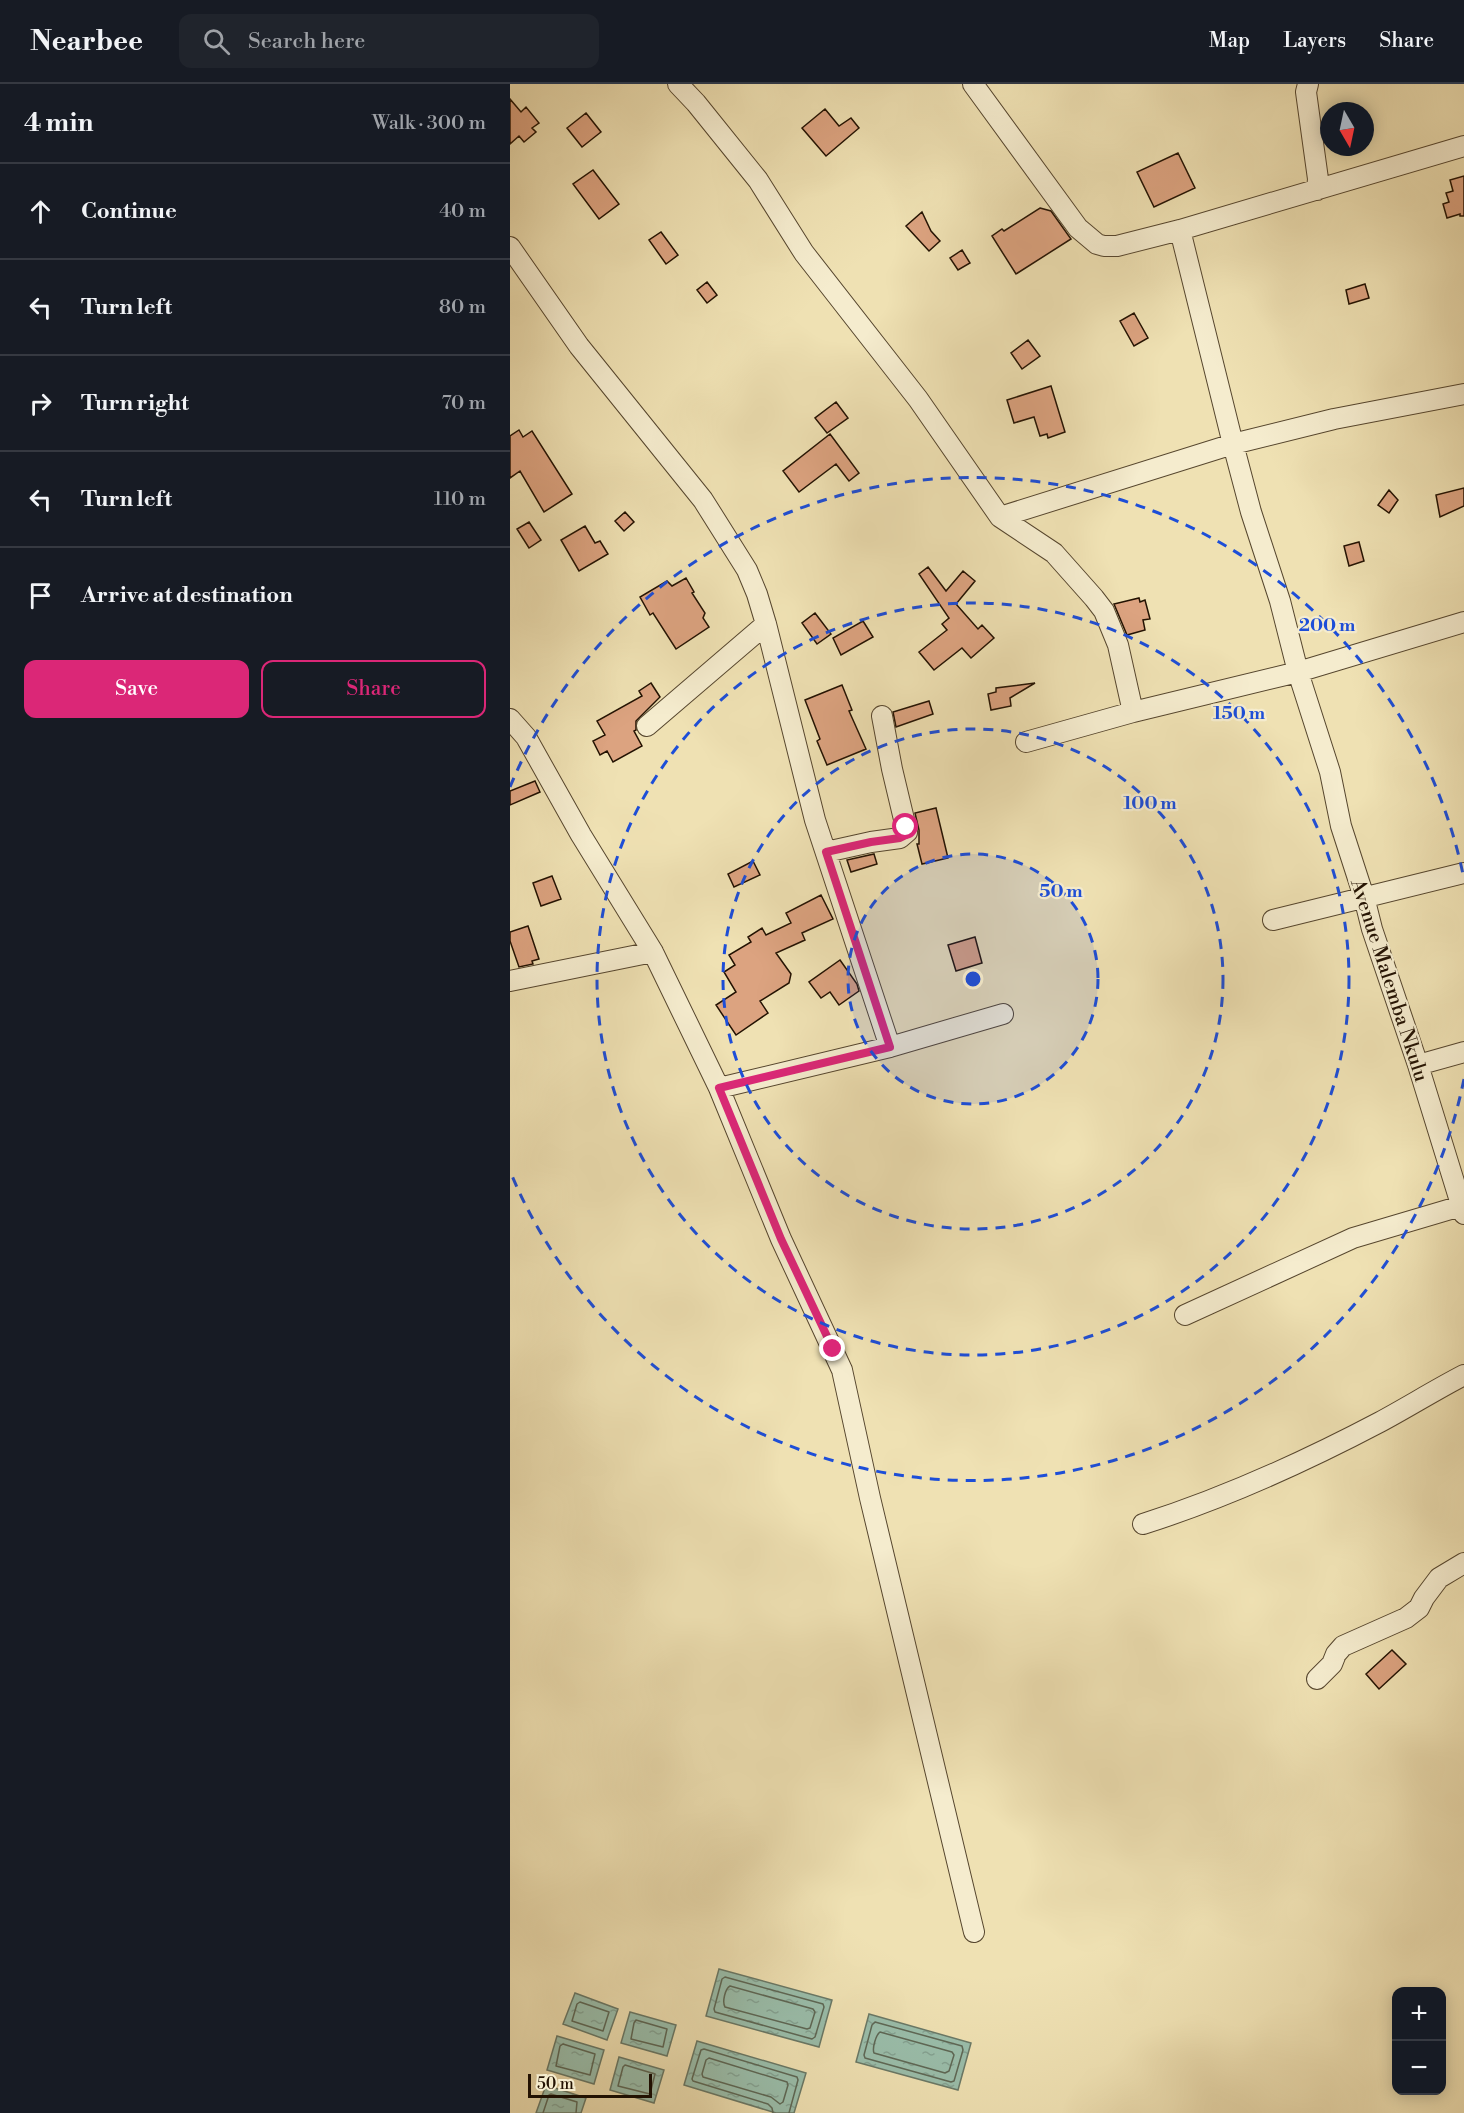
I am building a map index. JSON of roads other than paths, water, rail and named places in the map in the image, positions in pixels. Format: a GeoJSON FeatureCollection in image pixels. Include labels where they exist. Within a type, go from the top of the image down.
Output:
{"type":"FeatureCollection","features":[{"type":"Feature","properties":{"kind":"street"},"geometry":{"type":"LineString","coordinates":[[678,84],[758,180],[804,253],[918,399],[1000,517],[1054,554],[1104,611],[1118,645],[1133,712]]}},
{"type":"Feature","properties":{"kind":"street"},"geometry":{"type":"LineString","coordinates":[[973,84],[1078,228],[1089,238],[1104,246],[1117,246],[1180,230],[1464,146]]}},
{"type":"Feature","properties":{"kind":"street"},"geometry":{"type":"LineString","coordinates":[[1308,84],[1306,92],[1318,179],[1317,190]]}},
{"type":"Feature","properties":{"kind":"street","name":"Avenue Malemba Nkulu"},"geometry":{"type":"LineString","coordinates":[[1180,230],[1251,512],[1280,601],[1298,672],[1322,744],[1341,826],[1394,999],[1418,1065],[1463,1210]]}},
{"type":"Feature","properties":{"kind":"street"},"geometry":{"type":"LineString","coordinates":[[510,247],[579,346],[703,500],[747,570],[766,624],[805,786],[890,1047]]}},
{"type":"Feature","properties":{"kind":"street"},"geometry":{"type":"LineString","coordinates":[[1000,517],[1233,444],[1334,419],[1464,394]]}},
{"type":"Feature","properties":{"kind":"street"},"geometry":{"type":"LineString","coordinates":[[1026,742],[1133,712],[1298,672],[1464,622]]}},
{"type":"Feature","properties":{"kind":"street"},"geometry":{"type":"LineString","coordinates":[[647,726],[766,624]]}},
{"type":"Feature","properties":{"kind":"street"},"geometry":{"type":"LineString","coordinates":[[826,852],[900,838],[907,832],[882,716]]}},
{"type":"Feature","properties":{"kind":"street"},"geometry":{"type":"LineString","coordinates":[[510,719],[526,737],[581,835],[653,952],[719,1088],[781,1239],[842,1370],[870,1498],[974,1932]]}},
{"type":"Feature","properties":{"kind":"street"},"geometry":{"type":"LineString","coordinates":[[1273,920],[1464,873]]}},
{"type":"Feature","properties":{"kind":"street"},"geometry":{"type":"LineString","coordinates":[[510,981],[653,952]]}},
{"type":"Feature","properties":{"kind":"street"},"geometry":{"type":"LineString","coordinates":[[719,1088],[890,1047],[1003,1014]]}},
{"type":"Feature","properties":{"kind":"street"},"geometry":{"type":"LineString","coordinates":[[1418,1065],[1464,1052]]}},
{"type":"Feature","properties":{"kind":"street"},"geometry":{"type":"LineString","coordinates":[[1185,1315],[1353,1238],[1463,1210]]}},
{"type":"Feature","properties":{"kind":"street"},"geometry":{"type":"LineString","coordinates":[[1143,1524],[1228,1493],[1302,1461],[1381,1422],[1464,1376]]}},
{"type":"Feature","properties":{"kind":"street"},"geometry":{"type":"LineString","coordinates":[[1317,1679],[1332,1664],[1336,1654],[1343,1646],[1406,1618],[1419,1608],[1439,1578],[1464,1563]]}},
{"type":"Feature","properties":{"kind":"water"},"geometry":{"type":"Polygon","coordinates":[[[719,1969],[832,2000],[819,2047],[706,2016],[719,1969]]]}},
{"type":"Feature","properties":{"kind":"water"},"geometry":{"type":"Polygon","coordinates":[[[575,1993],[618,2009],[607,2040],[563,2024],[575,1993]]]}},
{"type":"Feature","properties":{"kind":"water"},"geometry":{"type":"Polygon","coordinates":[[[630,2012],[676,2025],[667,2056],[621,2043],[630,2012]]]}},
{"type":"Feature","properties":{"kind":"water"},"geometry":{"type":"Polygon","coordinates":[[[869,2014],[971,2043],[958,2090],[856,2062],[869,2014]]]}},
{"type":"Feature","properties":{"kind":"water"},"geometry":{"type":"Polygon","coordinates":[[[557,2036],[604,2050],[594,2084],[547,2070],[557,2036]]]}},
{"type":"Feature","properties":{"kind":"water"},"geometry":{"type":"Polygon","coordinates":[[[697,2041],[806,2073],[794,2113],[776,2113],[684,2085],[697,2041]]]}},
{"type":"Feature","properties":{"kind":"water"},"geometry":{"type":"Polygon","coordinates":[[[619,2057],[664,2070],[654,2103],[610,2090],[619,2057]]]}},
{"type":"Feature","properties":{"kind":"water"},"geometry":{"type":"Polygon","coordinates":[[[546,2085],[586,2098],[581,2113],[536,2113],[546,2085]]]}}]}
